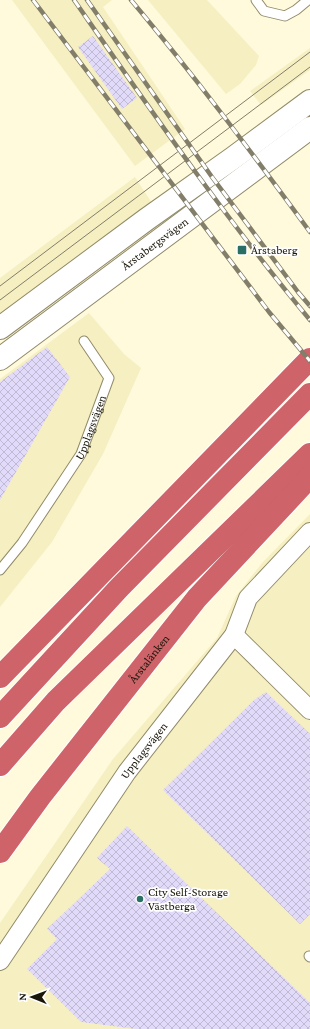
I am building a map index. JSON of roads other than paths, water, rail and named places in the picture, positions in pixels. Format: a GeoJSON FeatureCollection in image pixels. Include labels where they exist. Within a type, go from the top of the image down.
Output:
{"type":"FeatureCollection","features":[{"type":"Feature","properties":{"kind":"highway"},"geometry":{"type":"LineString","coordinates":[[0,677],[310,359]]}},
{"type":"Feature","properties":{"kind":"highway"},"geometry":{"type":"LineString","coordinates":[[0,717],[119,588],[310,394]]}},
{"type":"Feature","properties":{"kind":"highway"},"geometry":{"type":"LineString","coordinates":[[0,765],[56,701],[310,454]]}},
{"type":"Feature","properties":{"kind":"highway","name":"Årstalänken"},"geometry":{"type":"LineString","coordinates":[[0,852],[40,797],[197,598],[310,477]]}},
{"type":"Feature","properties":{"kind":"street","name":"Årstabergsvägen"},"geometry":{"type":"LineString","coordinates":[[0,328],[310,101]]}},
{"type":"Feature","properties":{"kind":"street","name":"Årstabergsvägen"},"geometry":{"type":"LineString","coordinates":[[0,359],[310,128]]}},
{"type":"Feature","properties":{"kind":"street","name":"Upplagsvägen"},"geometry":{"type":"LineString","coordinates":[[0,961],[127,772],[234,635],[248,598],[310,532]]}},
{"type":"Feature","properties":{"kind":"street"},"geometry":{"type":"LineString","coordinates":[[234,635],[310,710]]}},
{"type":"Feature","properties":{"kind":"lane"},"geometry":{"type":"LineString","coordinates":[[256,0],[264,11],[285,16],[296,10],[308,0]]}},
{"type":"Feature","properties":{"kind":"lane","name":"Upplagsvägen"},"geometry":{"type":"LineString","coordinates":[[0,570],[22,543],[81,454],[109,378],[84,341]]}},
{"type":"Feature","properties":{"kind":"tram line"},"geometry":{"type":"LineString","coordinates":[[0,286],[310,52]]}},
{"type":"Feature","properties":{"kind":"tram line"},"geometry":{"type":"LineString","coordinates":[[0,300],[310,67]]}},
{"type":"Feature","properties":{"kind":"railway"},"geometry":{"type":"LineString","coordinates":[[33,0],[269,312],[310,361]]}},
{"type":"Feature","properties":{"kind":"railway"},"geometry":{"type":"LineString","coordinates":[[74,0],[218,203],[310,320]]}},
{"type":"Feature","properties":{"kind":"railway"},"geometry":{"type":"LineString","coordinates":[[87,0],[212,177],[310,306]]}},
{"type":"Feature","properties":{"kind":"railway"},"geometry":{"type":"LineString","coordinates":[[131,0],[200,86],[310,232]]}},
{"type":"Feature","properties":{"kind":"place","name":"Årstaberg"},"geometry":{"type":"Point","coordinates":[242,250]}},
{"type":"Feature","properties":{"kind":"place","name":"City Self-Storage Västberga"},"geometry":{"type":"Point","coordinates":[140,899]}}]}
